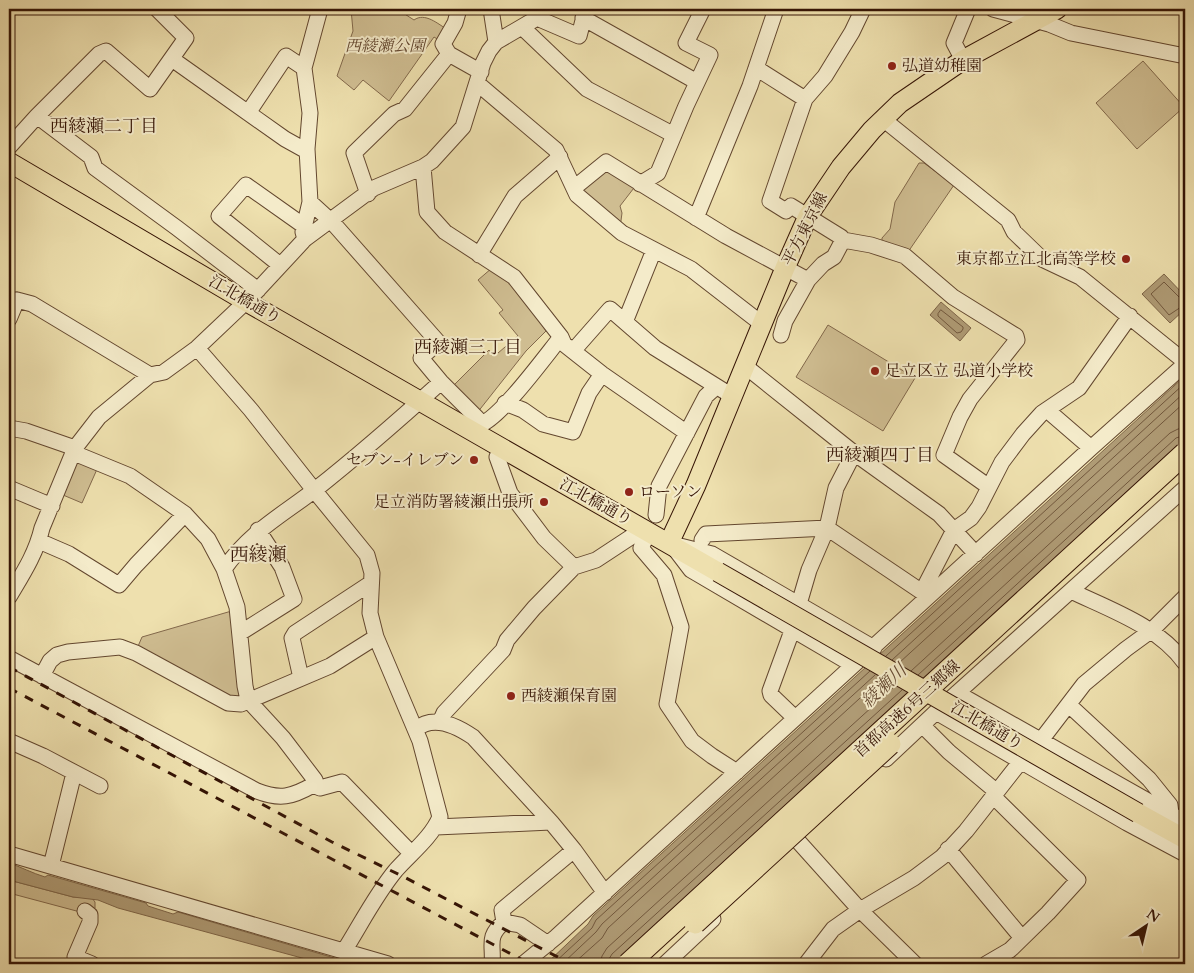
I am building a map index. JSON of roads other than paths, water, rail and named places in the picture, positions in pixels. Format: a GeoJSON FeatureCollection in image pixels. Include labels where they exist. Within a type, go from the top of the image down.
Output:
{"type":"FeatureCollection","features":[{"type":"Feature","properties":{"kind":"highway","name":"首都高速6号三郷線"},"geometry":{"type":"LineString","coordinates":[[628,964],[1185,453]]}},
{"type":"Feature","properties":{"kind":"highway","name":"首都高速6号三郷線"},"geometry":{"type":"LineString","coordinates":[[661,963],[1185,474]]}},
{"type":"Feature","properties":{"kind":"main road","name":"平方東京線"},"geometry":{"type":"LineString","coordinates":[[669,543],[696,485],[808,216],[841,167],[867,136],[900,103],[963,60],[1057,9]]}},
{"type":"Feature","properties":{"kind":"main road","name":"江北橋通り"},"geometry":{"type":"LineString","coordinates":[[9,162],[252,296],[420,401],[478,429],[502,448],[646,527],[718,572],[1185,839]]}},
{"type":"Feature","properties":{"kind":"street"},"geometry":{"type":"LineString","coordinates":[[9,147],[99,54],[106,52],[150,89],[186,38],[157,9]]}},
{"type":"Feature","properties":{"kind":"street"},"geometry":{"type":"LineString","coordinates":[[305,232],[310,202],[307,149],[310,113],[304,68],[320,9]]}},
{"type":"Feature","properties":{"kind":"street"},"geometry":{"type":"LineString","coordinates":[[459,9],[455,24],[443,44],[449,54],[479,77],[556,150],[577,195],[622,233],[691,269],[762,324]]}},
{"type":"Feature","properties":{"kind":"street"},"geometry":{"type":"LineString","coordinates":[[491,9],[496,42]]}},
{"type":"Feature","properties":{"kind":"street"},"geometry":{"type":"LineString","coordinates":[[640,184],[658,173],[710,55],[686,43],[703,9]]}},
{"type":"Feature","properties":{"kind":"street"},"geometry":{"type":"LineString","coordinates":[[696,218],[750,86],[776,9]]}},
{"type":"Feature","properties":{"kind":"street"},"geometry":{"type":"LineString","coordinates":[[864,9],[825,76],[805,99],[770,201],[786,211],[791,206],[843,240],[871,245],[905,256],[953,297],[1016,336],[1017,340],[970,399],[960,417],[944,456],[989,487]]}},
{"type":"Feature","properties":{"kind":"street"},"geometry":{"type":"LineString","coordinates":[[963,60],[954,43],[968,9]]}},
{"type":"Feature","properties":{"kind":"street"},"geometry":{"type":"LineString","coordinates":[[993,9],[1036,20],[1071,33],[1185,56]]}},
{"type":"Feature","properties":{"kind":"street"},"geometry":{"type":"LineString","coordinates":[[9,597],[31,559],[75,451],[99,417],[150,375],[164,372],[197,348],[252,296],[280,265],[305,232],[329,220],[374,188],[423,167],[432,161],[464,127],[483,63],[496,42],[523,28],[540,14],[579,36],[584,14],[697,82]]}},
{"type":"Feature","properties":{"kind":"street"},"geometry":{"type":"LineString","coordinates":[[523,28],[587,89],[674,135]]}},
{"type":"Feature","properties":{"kind":"street"},"geometry":{"type":"LineString","coordinates":[[368,194],[354,153],[394,114],[405,109],[449,54]]}},
{"type":"Feature","properties":{"kind":"street"},"geometry":{"type":"LineString","coordinates":[[248,113],[286,56],[304,68]]}},
{"type":"Feature","properties":{"kind":"street"},"geometry":{"type":"LineString","coordinates":[[172,59],[285,139],[303,149],[307,149]]}},
{"type":"Feature","properties":{"kind":"street"},"geometry":{"type":"LineString","coordinates":[[756,68],[805,99]]}},
{"type":"Feature","properties":{"kind":"street"},"geometry":{"type":"LineString","coordinates":[[37,116],[91,157],[95,168],[177,228],[252,296]]}},
{"type":"Feature","properties":{"kind":"street"},"geometry":{"type":"LineString","coordinates":[[883,120],[1008,220],[1014,232],[1042,259],[1080,277],[1185,360]]}},
{"type":"Feature","properties":{"kind":"street"},"geometry":{"type":"LineString","coordinates":[[479,255],[515,196],[560,157]]}},
{"type":"Feature","properties":{"kind":"street"},"geometry":{"type":"LineString","coordinates":[[574,188],[606,162],[726,236],[808,280]]}},
{"type":"Feature","properties":{"kind":"street"},"geometry":{"type":"LineString","coordinates":[[423,167],[427,212],[445,232],[514,276],[561,337],[564,344],[602,374],[687,434]]}},
{"type":"Feature","properties":{"kind":"street"},"geometry":{"type":"LineString","coordinates":[[280,265],[219,216],[246,185],[305,232]]}},
{"type":"Feature","properties":{"kind":"street"},"geometry":{"type":"LineString","coordinates":[[310,202],[329,220],[438,342],[421,358],[441,382],[477,418],[478,429]]}},
{"type":"Feature","properties":{"kind":"street"},"geometry":{"type":"LineString","coordinates":[[780,335],[785,321],[808,280],[823,264],[834,257],[843,240]]}},
{"type":"Feature","properties":{"kind":"street"},"geometry":{"type":"LineString","coordinates":[[625,322],[654,250]]}},
{"type":"Feature","properties":{"kind":"street"},"geometry":{"type":"LineString","coordinates":[[9,319],[13,300],[32,304],[150,375]]}},
{"type":"Feature","properties":{"kind":"street"},"geometry":{"type":"LineString","coordinates":[[573,351],[610,309],[655,348],[732,396]]}},
{"type":"Feature","properties":{"kind":"street"},"geometry":{"type":"LineString","coordinates":[[924,595],[954,530],[971,518],[986,496],[1002,462],[1042,413],[1079,388],[1130,316]]}},
{"type":"Feature","properties":{"kind":"street"},"geometry":{"type":"LineString","coordinates":[[478,429],[505,403],[561,337]]}},
{"type":"Feature","properties":{"kind":"street"},"geometry":{"type":"LineString","coordinates":[[197,348],[251,410],[367,555],[372,572],[370,613],[376,637],[416,729],[440,817],[436,827],[395,871],[344,951]]}},
{"type":"Feature","properties":{"kind":"street"},"geometry":{"type":"LineString","coordinates":[[523,964],[548,944],[853,665],[874,648],[924,595],[976,554],[1185,364]]}},
{"type":"Feature","properties":{"kind":"street"},"geometry":{"type":"LineString","coordinates":[[745,366],[854,453],[939,514],[976,554]]}},
{"type":"Feature","properties":{"kind":"street"},"geometry":{"type":"LineString","coordinates":[[505,403],[523,410],[543,424],[573,432],[589,393],[602,374]]}},
{"type":"Feature","properties":{"kind":"street"},"geometry":{"type":"LineString","coordinates":[[224,569],[236,551],[258,530],[314,490],[441,382]]}},
{"type":"Feature","properties":{"kind":"street"},"geometry":{"type":"LineString","coordinates":[[716,387],[706,396],[659,486],[641,548],[664,575],[681,627],[667,704],[692,741],[737,772]]}},
{"type":"Feature","properties":{"kind":"street"},"geometry":{"type":"LineString","coordinates":[[1047,410],[1091,448]]}},
{"type":"Feature","properties":{"kind":"street"},"geometry":{"type":"LineString","coordinates":[[9,428],[26,431],[130,476],[185,514],[208,538],[224,569],[237,608],[248,700],[283,738],[314,780],[313,785]]}},
{"type":"Feature","properties":{"kind":"street"},"geometry":{"type":"LineString","coordinates":[[502,448],[497,457],[510,493],[544,538],[574,567]]}},
{"type":"Feature","properties":{"kind":"street"},"geometry":{"type":"LineString","coordinates":[[800,604],[809,570],[827,528],[836,488],[854,453]]}},
{"type":"Feature","properties":{"kind":"street"},"geometry":{"type":"LineString","coordinates":[[9,488],[52,506]]}},
{"type":"Feature","properties":{"kind":"street"},"geometry":{"type":"LineString","coordinates":[[639,964],[649,954],[656,951],[661,963],[798,842],[936,712],[1185,488]]}},
{"type":"Feature","properties":{"kind":"street"},"geometry":{"type":"LineString","coordinates":[[40,534],[119,585],[185,514]]}},
{"type":"Feature","properties":{"kind":"street"},"geometry":{"type":"LineString","coordinates":[[440,722],[444,713],[503,650],[506,640],[574,567],[596,560],[646,527]]}},
{"type":"Feature","properties":{"kind":"street"},"geometry":{"type":"LineString","coordinates":[[702,540],[706,534],[827,528],[924,595]]}},
{"type":"Feature","properties":{"kind":"street"},"geometry":{"type":"LineString","coordinates":[[240,633],[294,599],[282,567],[258,530]]}},
{"type":"Feature","properties":{"kind":"street"},"geometry":{"type":"LineString","coordinates":[[669,543],[712,554],[874,648]]}},
{"type":"Feature","properties":{"kind":"street"},"geometry":{"type":"LineString","coordinates":[[669,543],[692,570],[853,665]]}},
{"type":"Feature","properties":{"kind":"street"},"geometry":{"type":"LineString","coordinates":[[301,678],[292,638],[295,633],[371,583]]}},
{"type":"Feature","properties":{"kind":"street"},"geometry":{"type":"LineString","coordinates":[[1071,591],[1152,630],[1177,652],[1185,663]]}},
{"type":"Feature","properties":{"kind":"street"},"geometry":{"type":"LineString","coordinates":[[806,964],[833,929],[860,910],[914,878],[942,857],[1069,705],[1084,684],[1152,630],[1185,597]]}},
{"type":"Feature","properties":{"kind":"street"},"geometry":{"type":"LineString","coordinates":[[792,628],[770,691],[771,695],[795,718]]}},
{"type":"Feature","properties":{"kind":"street"},"geometry":{"type":"LineString","coordinates":[[838,655],[843,656],[852,651],[855,645],[850,634]]}},
{"type":"Feature","properties":{"kind":"street"},"geometry":{"type":"LineString","coordinates":[[42,676],[50,660],[57,655],[68,652],[120,647],[136,653],[228,703],[241,704],[330,666],[376,637]]}},
{"type":"Feature","properties":{"kind":"street"},"geometry":{"type":"LineString","coordinates":[[9,658],[257,791],[272,797],[287,796],[302,792],[313,785]]}},
{"type":"Feature","properties":{"kind":"street"},"geometry":{"type":"LineString","coordinates":[[957,693],[1185,822]]}},
{"type":"Feature","properties":{"kind":"street"},"geometry":{"type":"LineString","coordinates":[[1069,705],[1149,779],[1170,805],[1171,814]]}},
{"type":"Feature","properties":{"kind":"street"},"geometry":{"type":"LineString","coordinates":[[936,712],[1127,823],[1185,854]]}},
{"type":"Feature","properties":{"kind":"street"},"geometry":{"type":"LineString","coordinates":[[416,729],[422,724],[440,722],[461,728],[474,737],[552,822],[604,893]]}},
{"type":"Feature","properties":{"kind":"street"},"geometry":{"type":"LineString","coordinates":[[922,725],[995,794],[1078,880],[1010,950],[986,964]]}},
{"type":"Feature","properties":{"kind":"street"},"geometry":{"type":"LineString","coordinates":[[9,741],[43,756],[100,786]]}},
{"type":"Feature","properties":{"kind":"street"},"geometry":{"type":"LineString","coordinates":[[50,866],[74,773]]}},
{"type":"Feature","properties":{"kind":"street"},"geometry":{"type":"LineString","coordinates":[[313,785],[320,788],[342,782],[411,853]]}},
{"type":"Feature","properties":{"kind":"street"},"geometry":{"type":"LineString","coordinates":[[436,827],[552,822]]}},
{"type":"Feature","properties":{"kind":"street"},"geometry":{"type":"LineString","coordinates":[[798,842],[906,961]]}},
{"type":"Feature","properties":{"kind":"street"},"geometry":{"type":"LineString","coordinates":[[948,849],[1022,938]]}},
{"type":"Feature","properties":{"kind":"street"},"geometry":{"type":"LineString","coordinates":[[504,922],[502,910],[574,850]]}},
{"type":"Feature","properties":{"kind":"street"},"geometry":{"type":"LineString","coordinates":[[9,854],[388,964]]}},
{"type":"Feature","properties":{"kind":"street"},"geometry":{"type":"LineString","coordinates":[[85,911],[90,916],[90,922],[75,957],[92,964]]}},
{"type":"Feature","properties":{"kind":"street"},"geometry":{"type":"LineString","coordinates":[[504,922],[520,925],[548,944]]}},
{"type":"Feature","properties":{"kind":"street"},"geometry":{"type":"LineString","coordinates":[[492,964],[492,937],[496,929],[504,922]]}},
{"type":"Feature","properties":{"kind":"water"},"geometry":{"type":"Polygon","coordinates":[[[1164,274],[1185,296],[1185,309],[1170,323],[1142,294],[1164,274]]]}},
{"type":"Feature","properties":{"kind":"water"},"geometry":{"type":"Polygon","coordinates":[[[941,302],[971,328],[960,341],[930,315],[941,302]]]}},
{"type":"Feature","properties":{"kind":"water","name":"綾瀬川"},"geometry":{"type":"Polygon","coordinates":[[[1185,376],[1185,445],[624,959],[616,964],[546,964],[588,924],[593,916],[1185,376]]]}},
{"type":"Feature","properties":{"kind":"water"},"geometry":{"type":"Polygon","coordinates":[[[9,863],[45,877],[48,875],[146,903],[148,906],[173,914],[178,912],[348,962],[349,959],[365,964],[324,964],[118,908],[98,900],[73,897],[9,880],[9,863]]]}},
{"type":"Feature","properties":{"kind":"railway"},"geometry":{"type":"LineString","coordinates":[[9,667],[332,842],[404,877],[571,964]]}},
{"type":"Feature","properties":{"kind":"railway"},"geometry":{"type":"LineString","coordinates":[[9,688],[530,964]]}},
{"type":"Feature","properties":{"kind":"place","name":"弘道幼稚園"},"geometry":{"type":"Point","coordinates":[892,66]}},
{"type":"Feature","properties":{"kind":"place","name":"東京都立江北高等学校"},"geometry":{"type":"Point","coordinates":[1126,259]}},
{"type":"Feature","properties":{"kind":"place","name":"足立区立 弘道小学校"},"geometry":{"type":"Point","coordinates":[875,371]}},
{"type":"Feature","properties":{"kind":"place","name":"セブン-イレブン"},"geometry":{"type":"Point","coordinates":[474,460]}},
{"type":"Feature","properties":{"kind":"place","name":"ローソン"},"geometry":{"type":"Point","coordinates":[629,492]}},
{"type":"Feature","properties":{"kind":"place","name":"足立消防署綾瀬出張所"},"geometry":{"type":"Point","coordinates":[544,502]}},
{"type":"Feature","properties":{"kind":"place","name":"西綾瀬保育園"},"geometry":{"type":"Point","coordinates":[511,696]}},
{"type":"Feature","properties":{"kind":"district","name":"西綾瀬二丁目"},"geometry":{"type":"Point","coordinates":[104,126]}},
{"type":"Feature","properties":{"kind":"district","name":"西綾瀬三丁目"},"geometry":{"type":"Point","coordinates":[468,347]}},
{"type":"Feature","properties":{"kind":"district","name":"西綾瀬四丁目"},"geometry":{"type":"Point","coordinates":[880,455]}},
{"type":"Feature","properties":{"kind":"district","name":"西綾瀬"},"geometry":{"type":"Point","coordinates":[258,555]}},
{"type":"Feature","properties":{"kind":"park label","name":"西綾瀬公園"},"geometry":{"type":"Point","coordinates":[385,46]}}]}
